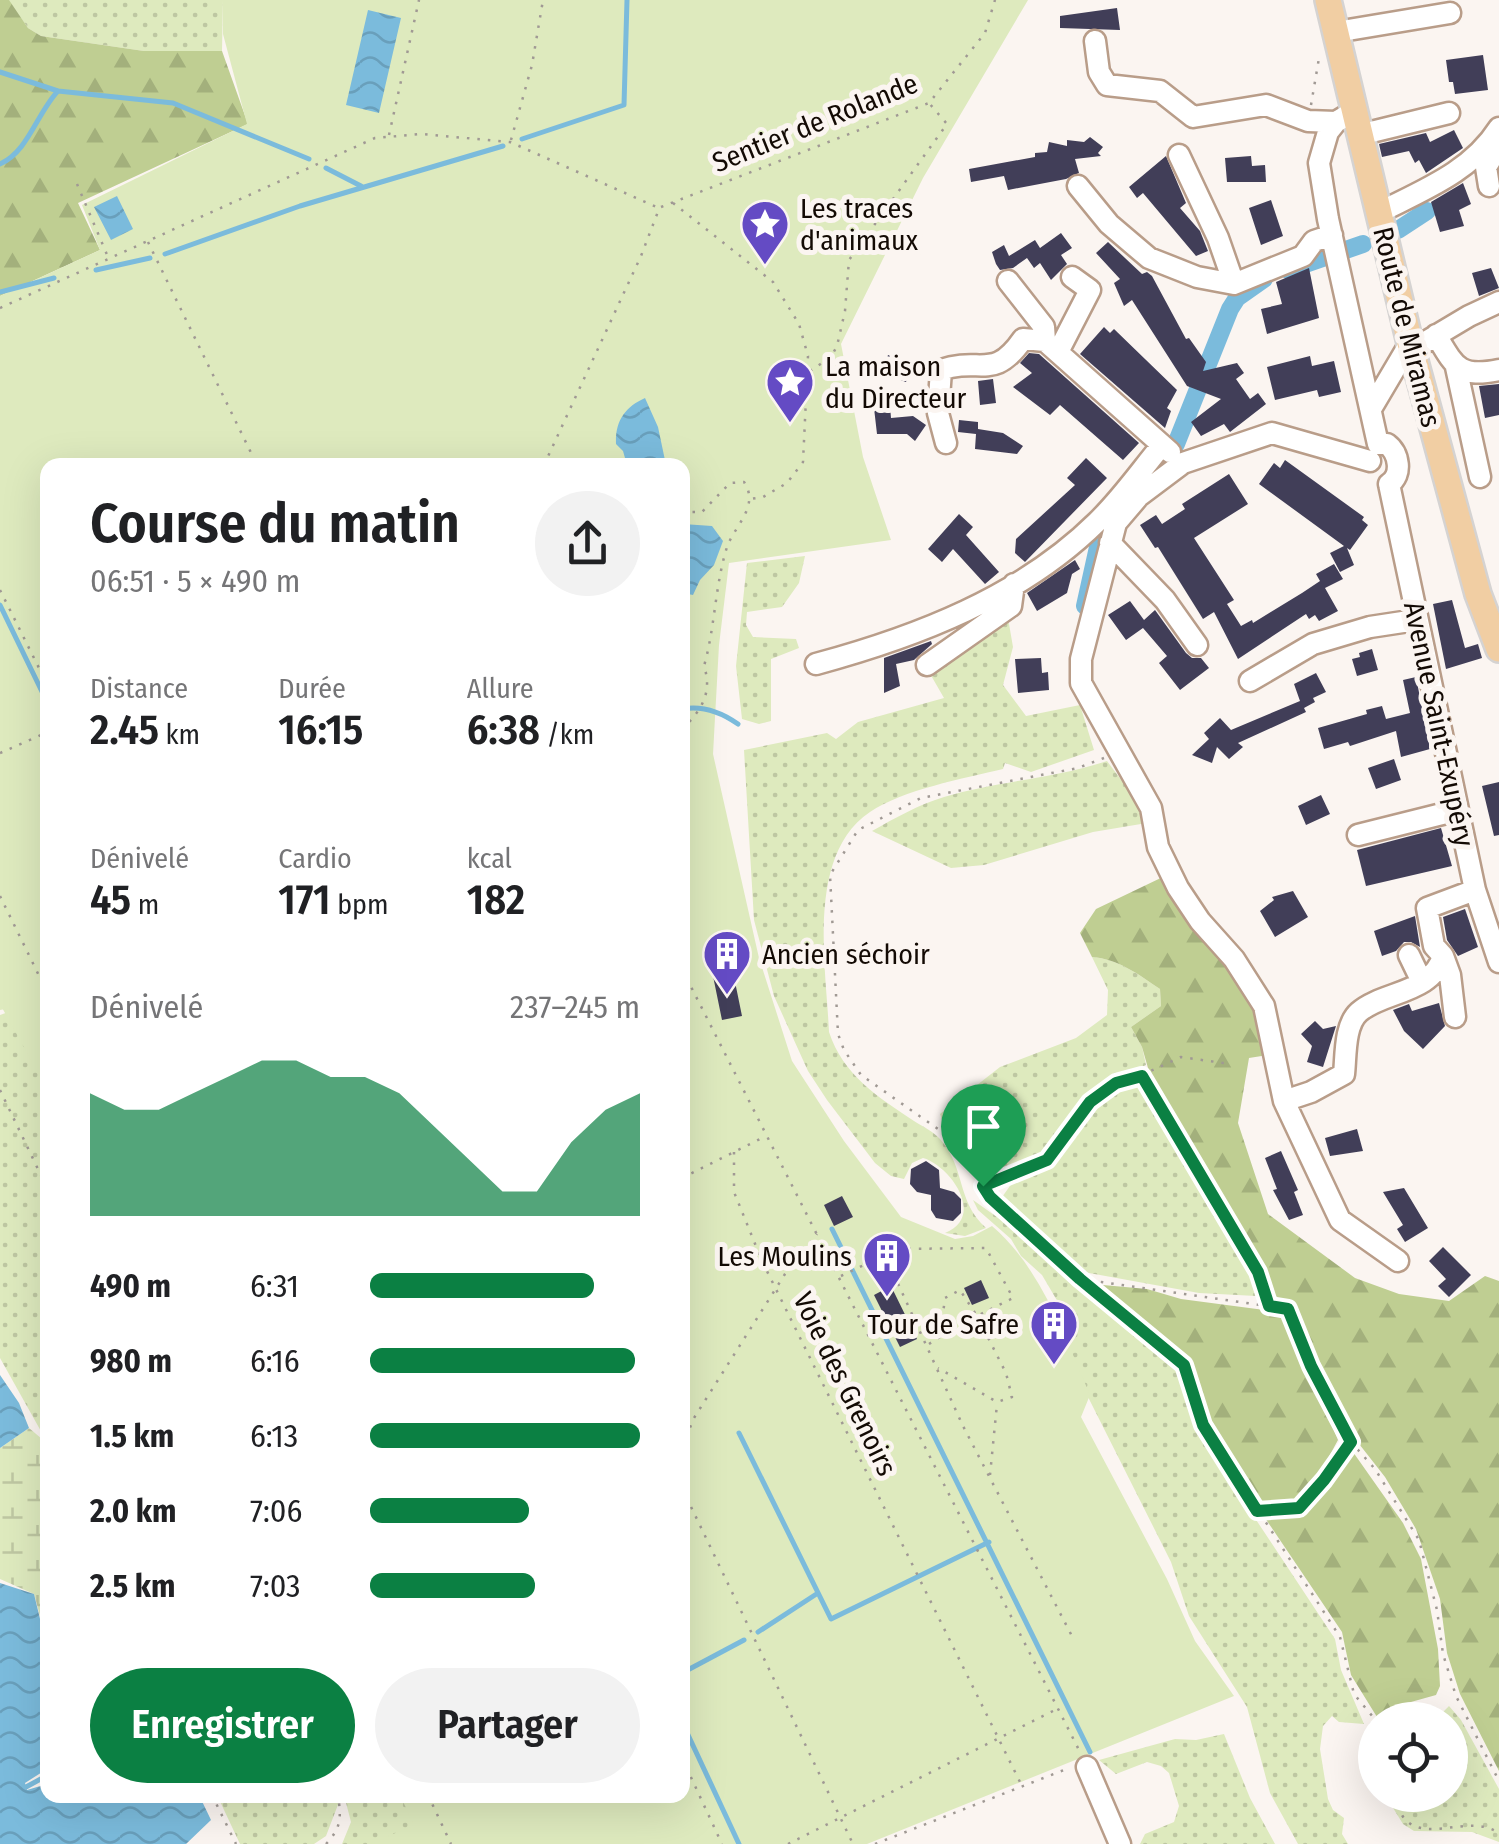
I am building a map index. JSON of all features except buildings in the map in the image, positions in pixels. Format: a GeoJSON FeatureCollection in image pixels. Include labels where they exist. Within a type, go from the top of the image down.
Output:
{"type":"FeatureCollection","features":[{"type":"Feature","properties":{"kind":"main road","name":"Route de Miramas"},"geometry":{"type":"LineString","coordinates":[[1328,0],[1350,122],[1378,213],[1478,594],[1499,649]]}},
{"type":"Feature","properties":{"kind":"street"},"geometry":{"type":"LineString","coordinates":[[1336,32],[1450,13]]}},
{"type":"Feature","properties":{"kind":"street"},"geometry":{"type":"LineString","coordinates":[[1095,41],[1099,72],[1107,85],[1160,92],[1193,117],[1266,105],[1308,121],[1350,122],[1450,113]]}},
{"type":"Feature","properties":{"kind":"street"},"geometry":{"type":"LineString","coordinates":[[1350,122],[1328,132],[1319,163],[1371,409],[1374,452],[1272,433],[1183,463],[1140,496],[1116,523],[1081,660],[1081,683],[1151,808],[1158,847],[1178,888],[1200,921],[1234,959],[1264,1006],[1284,1101],[1340,1220],[1398,1261]]}},
{"type":"Feature","properties":{"kind":"street"},"geometry":{"type":"LineString","coordinates":[[1378,213],[1452,176],[1473,159],[1499,128]]}},
{"type":"Feature","properties":{"kind":"street"},"geometry":{"type":"LineString","coordinates":[[1490,186],[1486,168],[1499,146]]}},
{"type":"Feature","properties":{"kind":"street"},"geometry":{"type":"LineString","coordinates":[[1179,155],[1218,238],[1234,284]]}},
{"type":"Feature","properties":{"kind":"street"},"geometry":{"type":"LineString","coordinates":[[1078,186],[1109,224],[1150,258],[1197,276],[1234,284],[1303,256],[1314,241],[1332,235]]}},
{"type":"Feature","properties":{"kind":"street"},"geometry":{"type":"LineString","coordinates":[[1051,346],[1090,290],[1072,277]]}},
{"type":"Feature","properties":{"kind":"street"},"geometry":{"type":"LineString","coordinates":[[1008,282],[1044,327],[1051,346]]}},
{"type":"Feature","properties":{"kind":"street"},"geometry":{"type":"LineString","coordinates":[[1371,409],[1411,347],[1499,302]]}},
{"type":"Feature","properties":{"kind":"street"},"geometry":{"type":"LineString","coordinates":[[1436,335],[1456,367],[1480,477]]}},
{"type":"Feature","properties":{"kind":"street"},"geometry":{"type":"LineString","coordinates":[[946,443],[938,413],[940,370],[955,365],[994,366],[1011,356],[1024,338],[1051,346],[1183,463]]}},
{"type":"Feature","properties":{"kind":"street"},"geometry":{"type":"LineString","coordinates":[[1456,367],[1470,374],[1499,370]]}},
{"type":"Feature","properties":{"kind":"street","name":"Avenue Saint-Exupéry"},"geometry":{"type":"LineString","coordinates":[[1374,452],[1387,444],[1394,452],[1398,471],[1389,484],[1416,620],[1458,810],[1499,962]]}},
{"type":"Feature","properties":{"kind":"street"},"geometry":{"type":"LineString","coordinates":[[816,664],[912,636],[1014,584],[1097,522],[1162,445]]}},
{"type":"Feature","properties":{"kind":"street"},"geometry":{"type":"LineString","coordinates":[[1110,543],[1164,600],[1197,644]]}},
{"type":"Feature","properties":{"kind":"street"},"geometry":{"type":"LineString","coordinates":[[928,664],[1010,606],[1014,584]]}},
{"type":"Feature","properties":{"kind":"street"},"geometry":{"type":"LineString","coordinates":[[1250,681],[1313,644],[1370,627],[1416,620]]}},
{"type":"Feature","properties":{"kind":"street"},"geometry":{"type":"LineString","coordinates":[[1358,835],[1458,810]]}},
{"type":"Feature","properties":{"kind":"street"},"geometry":{"type":"LineString","coordinates":[[1455,1017],[1450,975],[1443,956],[1434,946],[1428,908],[1485,900]]}},
{"type":"Feature","properties":{"kind":"street"},"geometry":{"type":"LineString","coordinates":[[1409,956],[1422,982]]}},
{"type":"Feature","properties":{"kind":"street"},"geometry":{"type":"LineString","coordinates":[[1284,1101],[1344,1074],[1350,1028],[1358,1013],[1422,982],[1441,964],[1443,956]]}},
{"type":"Feature","properties":{"kind":"street"},"geometry":{"type":"LineString","coordinates":[[1080,1766],[1120,1844]]}},
{"type":"Feature","properties":{"kind":"path"},"geometry":{"type":"LineString","coordinates":[[388,138],[419,0]]}},
{"type":"Feature","properties":{"kind":"path"},"geometry":{"type":"LineString","coordinates":[[510,142],[532,65],[543,0]]}},
{"type":"Feature","properties":{"kind":"path","name":"Sentier de Rolande"},"geometry":{"type":"LineString","coordinates":[[659,208],[929,102],[985,33],[995,0]]}},
{"type":"Feature","properties":{"kind":"path"},"geometry":{"type":"LineString","coordinates":[[1308,121],[1321,44],[1336,32]]}},
{"type":"Feature","properties":{"kind":"path"},"geometry":{"type":"LineString","coordinates":[[809,372],[831,356],[837,346],[850,260],[947,124],[929,102]]}},
{"type":"Feature","properties":{"kind":"path"},"geometry":{"type":"LineString","coordinates":[[0,308],[375,138],[421,134],[510,142],[659,208],[641,256],[547,458]]}},
{"type":"Feature","properties":{"kind":"path"},"geometry":{"type":"LineString","coordinates":[[77,184],[108,258]]}},
{"type":"Feature","properties":{"kind":"path"},"geometry":{"type":"LineString","coordinates":[[672,202],[773,282],[798,324],[809,372],[800,469],[787,483],[763,497],[750,498]]}},
{"type":"Feature","properties":{"kind":"path"},"geometry":{"type":"LineString","coordinates":[[148,241],[254,458]]}},
{"type":"Feature","properties":{"kind":"path"},"geometry":{"type":"LineString","coordinates":[[690,512],[702,512],[730,483],[744,482],[750,492],[727,547],[704,666],[709,681],[702,710],[690,721]]}},
{"type":"Feature","properties":{"kind":"path"},"geometry":{"type":"LineString","coordinates":[[0,590],[40,670]]}},
{"type":"Feature","properties":{"kind":"path"},"geometry":{"type":"LineString","coordinates":[[0,752],[40,735]]}},
{"type":"Feature","properties":{"kind":"path"},"geometry":{"type":"LineString","coordinates":[[1120,752],[1078,768],[921,798],[858,830],[830,875],[838,1034],[861,1074],[938,1129],[990,1197],[1080,1279],[1184,1365],[1203,1425],[1340,1637],[1354,1694],[1361,1702]]}},
{"type":"Feature","properties":{"kind":"path"},"geometry":{"type":"LineString","coordinates":[[0,896],[40,978]]}},
{"type":"Feature","properties":{"kind":"path"},"geometry":{"type":"LineString","coordinates":[[690,985],[980,1552],[1057,1709],[1080,1766],[875,1844]]}},
{"type":"Feature","properties":{"kind":"path"},"geometry":{"type":"LineString","coordinates":[[983,1186],[1047,1160],[1090,1102],[1116,1083],[1142,1076],[1181,1056],[1230,1064]]}},
{"type":"Feature","properties":{"kind":"path"},"geometry":{"type":"LineString","coordinates":[[1142,1076],[1258,1272],[1269,1306]]}},
{"type":"Feature","properties":{"kind":"path"},"geometry":{"type":"LineString","coordinates":[[0,1090],[40,1173]]}},
{"type":"Feature","properties":{"kind":"path"},"geometry":{"type":"LineString","coordinates":[[690,1174],[766,1136]]}},
{"type":"Feature","properties":{"kind":"path","name":"Voie des Grenoirs"},"geometry":{"type":"LineString","coordinates":[[734,1152],[734,1192],[776,1289],[1022,1786]]}},
{"type":"Feature","properties":{"kind":"path"},"geometry":{"type":"LineString","coordinates":[[690,1428],[776,1289],[816,1234]]}},
{"type":"Feature","properties":{"kind":"path"},"geometry":{"type":"LineString","coordinates":[[840,1277],[885,1255],[914,1248],[986,1248],[1013,1298],[977,1316]]}},
{"type":"Feature","properties":{"kind":"path"},"geometry":{"type":"LineString","coordinates":[[885,1255],[963,1426],[1074,1640]]}},
{"type":"Feature","properties":{"kind":"path"},"geometry":{"type":"LineString","coordinates":[[1080,1279],[1288,1309],[1311,1366],[1351,1442],[1375,1469],[1419,1540],[1437,1610],[1442,1654],[1456,1696],[1499,1781]]}},
{"type":"Feature","properties":{"kind":"path"},"geometry":{"type":"LineString","coordinates":[[928,1345],[940,1337],[945,1298],[960,1290],[1006,1373],[1012,1396],[997,1402]]}},
{"type":"Feature","properties":{"kind":"path"},"geometry":{"type":"LineString","coordinates":[[938,1368],[997,1402]]}},
{"type":"Feature","properties":{"kind":"path"},"geometry":{"type":"LineString","coordinates":[[990,1476],[997,1402]]}},
{"type":"Feature","properties":{"kind":"path"},"geometry":{"type":"LineString","coordinates":[[1257,1511],[1299,1508],[1351,1442]]}},
{"type":"Feature","properties":{"kind":"path"},"geometry":{"type":"LineString","coordinates":[[690,1505],[853,1844]]}},
{"type":"Feature","properties":{"kind":"path"},"geometry":{"type":"LineString","coordinates":[[788,1844],[1057,1709]]}},
{"type":"Feature","properties":{"kind":"path"},"geometry":{"type":"LineString","coordinates":[[690,1775],[722,1844]]}},
{"type":"Feature","properties":{"kind":"path"},"geometry":{"type":"LineString","coordinates":[[216,1803],[236,1844]]}},
{"type":"Feature","properties":{"kind":"path"},"geometry":{"type":"LineString","coordinates":[[326,1844],[342,1819],[339,1803]]}},
{"type":"Feature","properties":{"kind":"path"},"geometry":{"type":"LineString","coordinates":[[432,1803],[451,1844]]}},
{"type":"Feature","properties":{"kind":"path"},"geometry":{"type":"LineString","coordinates":[[1400,1812],[1413,1826],[1438,1830],[1474,1824],[1489,1826],[1499,1833]]}},
{"type":"Feature","properties":{"kind":"green space"},"geometry":{"type":"Polygon","coordinates":[[[0,0],[9,0],[28,28],[41,36],[144,51],[222,51],[248,124],[78,203],[100,250],[0,296],[0,0]]]}},
{"type":"Feature","properties":{"kind":"green space"},"geometry":{"type":"Polygon","coordinates":[[[8,0],[223,0],[222,51],[144,51],[41,36],[28,28],[8,0]]]}},
{"type":"Feature","properties":{"kind":"green space"},"geometry":{"type":"Polygon","coordinates":[[[223,0],[1028,0],[923,178],[841,344],[863,457],[891,540],[729,563],[719,645],[713,754],[759,958],[792,1061],[844,1141],[901,1217],[955,1239],[973,1236],[992,1226],[1024,1262],[1050,1304],[1090,1395],[1081,1417],[1167,1579],[1195,1641],[1234,1696],[867,1844],[370,1844],[414,1825],[404,1803],[690,1803],[690,458],[40,458],[40,1076],[0,1004],[0,296],[100,250],[82,205],[247,124],[223,34],[223,0]]]}},
{"type":"Feature","properties":{"kind":"green space"},"geometry":{"type":"Polygon","coordinates":[[[805,556],[799,583],[782,607],[747,612],[746,625],[753,637],[796,639],[799,648],[771,659],[771,721],[759,724],[742,719],[736,666],[747,563],[805,556]]]}},
{"type":"Feature","properties":{"kind":"green space"},"geometry":{"type":"Polygon","coordinates":[[[1008,618],[1013,647],[1003,685],[1026,716],[1080,705],[1094,750],[1031,772],[1005,763],[1003,769],[916,791],[883,804],[850,831],[836,855],[824,913],[829,1032],[835,1047],[863,1084],[935,1134],[948,1150],[970,1207],[986,1228],[965,1236],[945,1233],[957,1225],[963,1215],[963,1204],[960,1192],[943,1170],[923,1158],[912,1163],[904,1179],[891,1176],[875,1163],[808,1071],[774,996],[754,920],[744,750],[827,733],[836,739],[858,722],[944,698],[929,672],[1008,618]]]}},
{"type":"Feature","properties":{"kind":"green space"},"geometry":{"type":"Polygon","coordinates":[[[1107,761],[1143,809],[1147,823],[1093,832],[984,865],[951,868],[872,831],[944,797],[1107,761]]]}},
{"type":"Feature","properties":{"kind":"green space"},"geometry":{"type":"Polygon","coordinates":[[[1167,875],[1253,998],[1268,1055],[1249,1058],[1238,1123],[1268,1214],[1355,1278],[1399,1294],[1449,1301],[1485,1276],[1499,1281],[1499,1771],[1468,1710],[1468,1702],[1460,1694],[1447,1653],[1440,1599],[1416,1529],[1385,1477],[1356,1440],[1292,1313],[1271,1291],[1152,1082],[1142,1047],[1131,1027],[1161,1006],[1160,989],[1119,964],[1092,957],[1080,933],[1096,909],[1167,875]]]}},
{"type":"Feature","properties":{"kind":"green space"},"geometry":{"type":"Polygon","coordinates":[[[0,916],[40,1005],[40,1429],[0,1358],[0,1015],[28,1005],[0,1010],[0,916]]]}},
{"type":"Feature","properties":{"kind":"green space"},"geometry":{"type":"Polygon","coordinates":[[[1092,957],[1119,964],[1160,989],[1161,1006],[1131,1027],[1146,1065],[1091,1096],[1035,1158],[1006,1173],[987,1176],[953,1140],[940,1114],[1000,1067],[1076,1038],[1107,1015],[1108,990],[1092,957]]]}},
{"type":"Feature","properties":{"kind":"green space"},"geometry":{"type":"Polygon","coordinates":[[[1142,1081],[1237,1242],[1258,1283],[1256,1296],[1199,1293],[1078,1271],[1000,1200],[1012,1183],[1058,1160],[1094,1105],[1120,1088],[1142,1081]]]}},
{"type":"Feature","properties":{"kind":"green space"},"geometry":{"type":"Polygon","coordinates":[[[973,1200],[1045,1251],[1184,1376],[1197,1421],[1237,1491],[1335,1639],[1341,1670],[1358,1710],[1358,1724],[1339,1722],[1332,1716],[1323,1726],[1320,1749],[1328,1799],[1333,1810],[1344,1818],[1342,1834],[1348,1844],[1298,1844],[1270,1793],[1247,1707],[1189,1616],[1171,1562],[1085,1391],[1064,1341],[1065,1314],[1042,1275],[1021,1256],[1011,1239],[978,1210],[973,1200]]]}},
{"type":"Feature","properties":{"kind":"green space"},"geometry":{"type":"Polygon","coordinates":[[[1092,1284],[1147,1289],[1181,1299],[1279,1312],[1288,1319],[1338,1440],[1319,1475],[1295,1504],[1255,1502],[1205,1422],[1190,1366],[1092,1284]]]}},
{"type":"Feature","properties":{"kind":"green space"},"geometry":{"type":"Polygon","coordinates":[[[29,1428],[40,1437],[40,1616],[34,1594],[0,1579],[0,1448],[29,1428]]]}},
{"type":"Feature","properties":{"kind":"green space"},"geometry":{"type":"Polygon","coordinates":[[[1353,1452],[1403,1523],[1421,1559],[1438,1649],[1440,1686],[1436,1695],[1411,1702],[1368,1702],[1351,1675],[1342,1632],[1263,1515],[1296,1511],[1311,1503],[1353,1452]]]}},
{"type":"Feature","properties":{"kind":"green space"},"geometry":{"type":"Polygon","coordinates":[[[1468,1733],[1499,1789],[1499,1842],[1472,1832],[1414,1831],[1403,1824],[1396,1812],[1468,1812],[1468,1733]]]}},
{"type":"Feature","properties":{"kind":"green space"},"geometry":{"type":"Polygon","coordinates":[[[1224,1734],[1250,1798],[1275,1844],[1140,1844],[1145,1834],[1174,1822],[1179,1806],[1169,1773],[1147,1762],[1116,1774],[1099,1760],[1175,1739],[1196,1740],[1224,1734]]]}},
{"type":"Feature","properties":{"kind":"green space"},"geometry":{"type":"Polygon","coordinates":[[[221,1803],[339,1803],[326,1836],[314,1844],[240,1844],[221,1803]]]}},
{"type":"Feature","properties":{"kind":"green space"},"geometry":{"type":"Polygon","coordinates":[[[346,1803],[418,1803],[438,1844],[342,1844],[351,1822],[346,1803]]]}},
{"type":"Feature","properties":{"kind":"water"},"geometry":{"type":"Polygon","coordinates":[[[368,10],[401,18],[379,113],[346,105],[368,10]]]}},
{"type":"Feature","properties":{"kind":"water"},"geometry":{"type":"Polygon","coordinates":[[[117,196],[133,229],[111,240],[94,207],[117,196]]]}},
{"type":"Feature","properties":{"kind":"water"},"geometry":{"type":"Polygon","coordinates":[[[645,398],[658,427],[665,458],[625,458],[616,444],[617,428],[632,406],[645,398]]]}},
{"type":"Feature","properties":{"kind":"water"},"geometry":{"type":"Polygon","coordinates":[[[690,524],[712,526],[723,541],[714,565],[693,595],[690,524]]]}},
{"type":"Feature","properties":{"kind":"water"},"geometry":{"type":"Polygon","coordinates":[[[0,1375],[19,1403],[29,1428],[0,1448],[0,1375]]]}},
{"type":"Feature","properties":{"kind":"water"},"geometry":{"type":"Polygon","coordinates":[[[0,1583],[34,1594],[40,1619],[40,1773],[25,1783],[27,1790],[40,1786],[40,1803],[203,1803],[211,1820],[186,1844],[0,1844],[0,1583]]]}},
{"type":"Feature","properties":{"kind":"waterway"},"geometry":{"type":"LineString","coordinates":[[522,139],[624,105],[627,0]]}},
{"type":"Feature","properties":{"kind":"waterway"},"geometry":{"type":"LineString","coordinates":[[0,72],[58,91],[173,103],[309,159]]}},
{"type":"Feature","properties":{"kind":"waterway"},"geometry":{"type":"LineString","coordinates":[[0,164],[18,151],[58,91]]}},
{"type":"Feature","properties":{"kind":"waterway"},"geometry":{"type":"LineString","coordinates":[[165,254],[300,206],[503,146]]}},
{"type":"Feature","properties":{"kind":"waterway"},"geometry":{"type":"LineString","coordinates":[[326,168],[361,186]]}},
{"type":"Feature","properties":{"kind":"waterway"},"geometry":{"type":"LineString","coordinates":[[1398,230],[1427,211]]}},
{"type":"Feature","properties":{"kind":"waterway"},"geometry":{"type":"LineString","coordinates":[[1288,270],[1363,244]]}},
{"type":"Feature","properties":{"kind":"waterway"},"geometry":{"type":"LineString","coordinates":[[96,270],[150,258]]}},
{"type":"Feature","properties":{"kind":"waterway"},"geometry":{"type":"LineString","coordinates":[[0,292],[54,278]]}},
{"type":"Feature","properties":{"kind":"waterway"},"geometry":{"type":"LineString","coordinates":[[1161,460],[1176,444],[1230,309],[1237,298],[1264,279]]}},
{"type":"Feature","properties":{"kind":"waterway"},"geometry":{"type":"LineString","coordinates":[[1085,606],[1104,520],[1112,512]]}},
{"type":"Feature","properties":{"kind":"waterway"},"geometry":{"type":"LineString","coordinates":[[0,605],[40,688]]}},
{"type":"Feature","properties":{"kind":"waterway"},"geometry":{"type":"LineString","coordinates":[[690,708],[711,710],[738,724]]}},
{"type":"Feature","properties":{"kind":"waterway"},"geometry":{"type":"LineString","coordinates":[[832,1229],[1090,1752]]}},
{"type":"Feature","properties":{"kind":"waterway"},"geometry":{"type":"LineString","coordinates":[[739,1433],[831,1619],[989,1542]]}},
{"type":"Feature","properties":{"kind":"waterway"},"geometry":{"type":"LineString","coordinates":[[758,1632],[818,1593]]}},
{"type":"Feature","properties":{"kind":"waterway"},"geometry":{"type":"LineString","coordinates":[[690,1669],[744,1640]]}},
{"type":"Feature","properties":{"kind":"waterway"},"geometry":{"type":"LineString","coordinates":[[690,1739],[739,1844]]}},
{"type":"Feature","properties":{"kind":"waterway"},"geometry":{"type":"LineString","coordinates":[[26,1787],[40,1779]]}},
{"type":"Feature","properties":{"kind":"place","name":"Les traces d'animaux"},"geometry":{"type":"Point","coordinates":[765,266]}},
{"type":"Feature","properties":{"kind":"place","name":"La maison du Directeur"},"geometry":{"type":"Point","coordinates":[790,424]}},
{"type":"Feature","properties":{"kind":"place","name":"Ancien séchoir"},"geometry":{"type":"Point","coordinates":[727,996]}},
{"type":"Feature","properties":{"kind":"place","name":"Les Moulins"},"geometry":{"type":"Point","coordinates":[887,1298]}},
{"type":"Feature","properties":{"kind":"place","name":"Tour de Safre"},"geometry":{"type":"Point","coordinates":[1054,1366]}},
{"type":"Feature","properties":{"kind":"route"},"geometry":{"type":"LineString","coordinates":[[1142,1076],[1258,1272],[1269,1306],[1288,1309],[1311,1366],[1351,1442],[1299,1508],[1257,1511],[1203,1425],[1184,1365],[1080,1279],[990,1197],[983,1186],[1047,1160],[1090,1102],[1116,1083],[1142,1076]]}}]}
